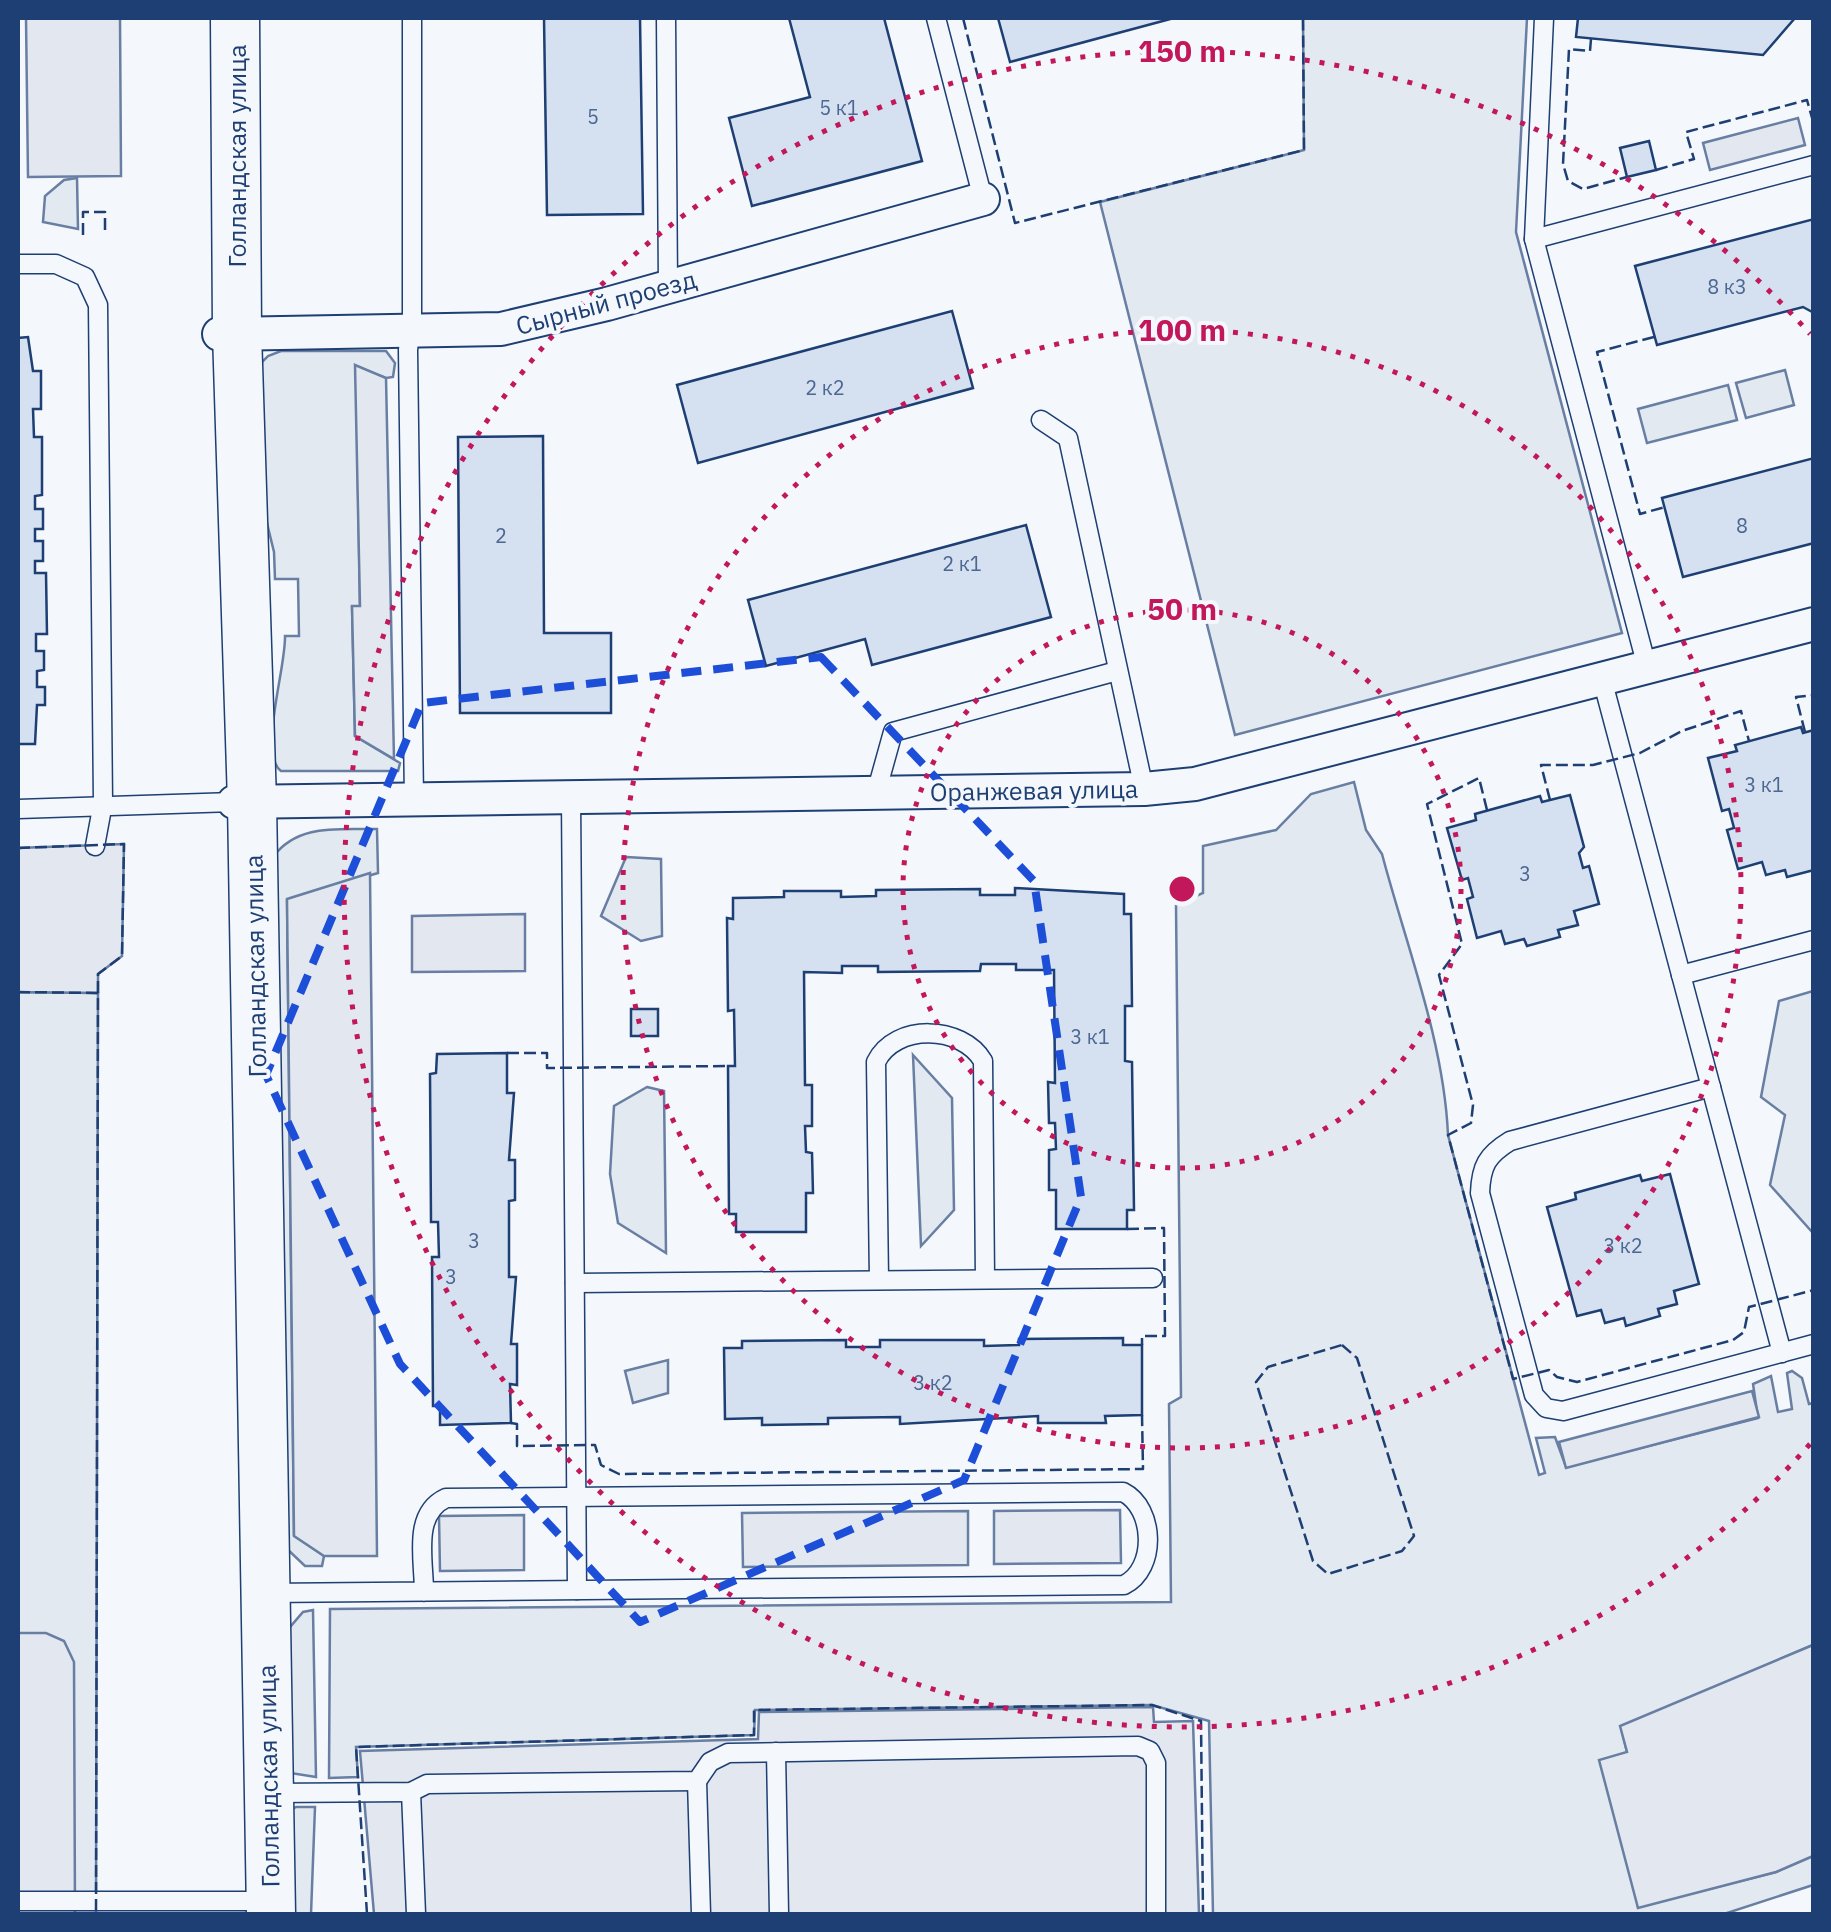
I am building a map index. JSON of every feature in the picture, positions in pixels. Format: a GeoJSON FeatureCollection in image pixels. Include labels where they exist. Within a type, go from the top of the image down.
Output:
{"type":"FeatureCollection","features":[{"type":"Feature","properties":{"kind":"street","name":"Голландская улица"},"geometry":{"type":"LineString","coordinates":[[215,18],[243,802],[260,1908]]}},
{"type":"Feature","properties":{"kind":"street","name":"Голландская улица"},"geometry":{"type":"LineString","coordinates":[[228,334],[235,18]]}},
{"type":"Feature","properties":{"kind":"street","name":"Сырный проезд"},"geometry":{"type":"LineString","coordinates":[[228,334],[501,330],[983,199]]}},
{"type":"Feature","properties":{"kind":"street","name":"Оранжевая улица"},"geometry":{"type":"LineString","coordinates":[[243,802],[1144,789],[1218,780],[1814,624]]}},
{"type":"Feature","properties":{"kind":"street","name":"Голландская улица"},"geometry":{"type":"LineString","coordinates":[[255,1593],[269,1793],[260,1908]]}},
{"type":"Feature","properties":{"kind":"lane"},"geometry":{"type":"LineString","coordinates":[[412,18],[414,800]]}},
{"type":"Feature","properties":{"kind":"lane"},"geometry":{"type":"LineString","coordinates":[[666,18],[668,286]]}},
{"type":"Feature","properties":{"kind":"lane"},"geometry":{"type":"LineString","coordinates":[[936,18],[983,199]]}},
{"type":"Feature","properties":{"kind":"lane"},"geometry":{"type":"LineString","coordinates":[[1544,18],[1534,239],[1648,667]]}},
{"type":"Feature","properties":{"kind":"lane"},"geometry":{"type":"LineString","coordinates":[[1534,239],[1814,165]]}},
{"type":"Feature","properties":{"kind":"lane"},"geometry":{"type":"LineString","coordinates":[[18,264],[56,264],[84,277],[98,305],[103,804],[95,846]]}},
{"type":"Feature","properties":{"kind":"lane"},"geometry":{"type":"LineString","coordinates":[[1041,420],[1068,438],[1144,789]]}},
{"type":"Feature","properties":{"kind":"lane"},"geometry":{"type":"LineString","coordinates":[[876,792],[893,732],[1117,671]]}},
{"type":"Feature","properties":{"kind":"lane"},"geometry":{"type":"LineString","coordinates":[[1602,680],[1782,1353]]}},
{"type":"Feature","properties":{"kind":"lane"},"geometry":{"type":"LineString","coordinates":[[572,797],[578,1590]]}},
{"type":"Feature","properties":{"kind":"lane"},"geometry":{"type":"LineString","coordinates":[[18,809],[243,802]]}},
{"type":"Feature","properties":{"kind":"lane"},"geometry":{"type":"LineString","coordinates":[[1681,975],[1814,940]]}},
{"type":"Feature","properties":{"kind":"lane"},"geometry":{"type":"LineString","coordinates":[[879,1280],[876,1062],[885,1044],[902,1036],[957,1036],[973,1044],[983,1060],[985,1279]]}},
{"type":"Feature","properties":{"kind":"lane"},"geometry":{"type":"LineString","coordinates":[[1711,1087],[1510,1141],[1492,1152],[1481,1171],[1480,1193],[1534,1395],[1546,1408],[1563,1411],[1814,1344]]}},
{"type":"Feature","properties":{"kind":"lane"},"geometry":{"type":"LineString","coordinates":[[575,1283],[1153,1278]]}},
{"type":"Feature","properties":{"kind":"lane"},"geometry":{"type":"LineString","coordinates":[[255,1593],[424,1592],[1124,1585],[1138,1578],[1146,1563],[1145,1514],[1138,1499],[1123,1492],[446,1498],[430,1506],[424,1520],[424,1592]]}},
{"type":"Feature","properties":{"kind":"lane"},"geometry":{"type":"LineString","coordinates":[[701,1914],[698,1781],[710,1762],[728,1753],[1138,1746],[1150,1751],[1156,1763],[1156,1914]]}},
{"type":"Feature","properties":{"kind":"lane"},"geometry":{"type":"LineString","coordinates":[[776,1752],[779,1914]]}},
{"type":"Feature","properties":{"kind":"lane"},"geometry":{"type":"LineString","coordinates":[[269,1793],[411,1792],[427,1784],[698,1781]]}},
{"type":"Feature","properties":{"kind":"lane"},"geometry":{"type":"LineString","coordinates":[[411,1792],[416,1914]]}},
{"type":"Feature","properties":{"kind":"lane"},"geometry":{"type":"LineString","coordinates":[[18,1901],[260,1908]]}},
{"type":"Feature","properties":{"kind":"highlighted area"},"geometry":{"type":"Polygon","coordinates":[[[821,657],[1034,881],[1081,1197],[964,1480],[640,1622],[400,1364],[266,1075],[422,703],[821,657]]]}},
{"type":"Feature","properties":{"kind":"shaded area"},"geometry":{"type":"Polygon","coordinates":[[[26,18],[120,18],[121,176],[28,177],[26,18]]]}},
{"type":"Feature","properties":{"kind":"shaded area"},"geometry":{"type":"Polygon","coordinates":[[[1303,18],[1527,18],[1516,232],[1622,633],[1235,735],[1100,202],[1304,150],[1303,18]]]}},
{"type":"Feature","properties":{"kind":"shaded area"},"geometry":{"type":"Polygon","coordinates":[[[1798,118],[1805,145],[1710,170],[1703,143],[1798,118]]]}},
{"type":"Feature","properties":{"kind":"shaded area"},"geometry":{"type":"Polygon","coordinates":[[[77,178],[78,229],[43,222],[45,196],[64,180],[77,178]]]}},
{"type":"Feature","properties":{"kind":"shaded area"},"geometry":{"type":"Polygon","coordinates":[[[281,351],[386,351],[395,363],[393,377],[386,378],[356,366],[360,606],[352,607],[355,736],[400,763],[398,771],[281,771],[275,762],[272,729],[285,636],[299,636],[298,579],[275,579],[274,552],[253,466],[257,367],[268,356],[281,351]]]}},
{"type":"Feature","properties":{"kind":"shaded area"},"geometry":{"type":"Polygon","coordinates":[[[355,365],[386,378],[394,759],[355,736],[352,606],[360,606],[355,365]]]}},
{"type":"Feature","properties":{"kind":"shaded area"},"geometry":{"type":"Polygon","coordinates":[[[1785,370],[1794,405],[1746,418],[1736,383],[1785,370]]]}},
{"type":"Feature","properties":{"kind":"shaded area"},"geometry":{"type":"Polygon","coordinates":[[[1728,385],[1737,420],[1647,443],[1638,409],[1728,385]]]}},
{"type":"Feature","properties":{"kind":"shaded area"},"geometry":{"type":"Polygon","coordinates":[[[1354,782],[1366,830],[1382,854],[1422,993],[1439,1064],[1448,1135],[1539,1475],[1545,1473],[1536,1438],[1555,1437],[1566,1467],[1758,1418],[1753,1384],[1771,1376],[1778,1412],[1792,1409],[1787,1373],[1792,1371],[1802,1378],[1809,1404],[1813,1403],[1813,1645],[1621,1727],[1627,1752],[1638,1907],[1776,1872],[1813,1856],[1813,1885],[1724,1914],[1213,1914],[1209,1721],[1152,1705],[755,1710],[754,1735],[356,1747],[358,1777],[329,1778],[330,1609],[1171,1602],[1169,1404],[1181,1397],[1176,905],[1203,893],[1203,846],[1276,830],[1311,794],[1354,782]]]}},
{"type":"Feature","properties":{"kind":"shaded area"},"geometry":{"type":"Polygon","coordinates":[[[377,829],[378,873],[287,900],[294,1535],[324,1556],[322,1566],[305,1566],[286,1548],[273,857],[294,838],[307,833],[377,829]]]}},
{"type":"Feature","properties":{"kind":"shaded area"},"geometry":{"type":"Polygon","coordinates":[[[124,844],[122,956],[98,974],[98,993],[18,992],[18,848],[124,844]]]}},
{"type":"Feature","properties":{"kind":"shaded area"},"geometry":{"type":"Polygon","coordinates":[[[626,857],[661,859],[662,936],[641,941],[601,916],[626,857]]]}},
{"type":"Feature","properties":{"kind":"shaded area"},"geometry":{"type":"Polygon","coordinates":[[[370,873],[377,1556],[324,1556],[294,1536],[287,899],[370,873]]]}},
{"type":"Feature","properties":{"kind":"shaded area"},"geometry":{"type":"Polygon","coordinates":[[[525,914],[525,971],[412,972],[412,916],[525,914]]]}},
{"type":"Feature","properties":{"kind":"shaded area"},"geometry":{"type":"Polygon","coordinates":[[[1814,991],[1813,1233],[1770,1185],[1785,1115],[1761,1097],[1779,1001],[1814,991]]]}},
{"type":"Feature","properties":{"kind":"shaded area"},"geometry":{"type":"Polygon","coordinates":[[[18,992],[98,993],[96,1914],[18,1914],[18,992]]]}},
{"type":"Feature","properties":{"kind":"shaded area"},"geometry":{"type":"Polygon","coordinates":[[[913,1055],[952,1098],[954,1210],[921,1246],[913,1055]]]}},
{"type":"Feature","properties":{"kind":"shaded area"},"geometry":{"type":"Polygon","coordinates":[[[647,1087],[664,1091],[666,1253],[618,1223],[610,1174],[614,1106],[647,1087]]]}},
{"type":"Feature","properties":{"kind":"shaded area"},"geometry":{"type":"Polygon","coordinates":[[[668,1360],[668,1393],[633,1403],[625,1371],[668,1360]]]}},
{"type":"Feature","properties":{"kind":"shaded area"},"geometry":{"type":"Polygon","coordinates":[[[1752,1391],[1759,1417],[1566,1468],[1559,1442],[1752,1391]]]}},
{"type":"Feature","properties":{"kind":"shaded area"},"geometry":{"type":"Polygon","coordinates":[[[1120,1510],[1121,1563],[994,1564],[994,1511],[1120,1510]]]}},
{"type":"Feature","properties":{"kind":"shaded area"},"geometry":{"type":"Polygon","coordinates":[[[968,1511],[968,1565],[743,1567],[742,1513],[968,1511]]]}},
{"type":"Feature","properties":{"kind":"shaded area"},"geometry":{"type":"Polygon","coordinates":[[[524,1515],[524,1570],[440,1571],[439,1516],[524,1515]]]}},
{"type":"Feature","properties":{"kind":"shaded area"},"geometry":{"type":"Polygon","coordinates":[[[313,1610],[316,1777],[284,1772],[279,1640],[303,1612],[313,1610]]]}},
{"type":"Feature","properties":{"kind":"shaded area"},"geometry":{"type":"Polygon","coordinates":[[[18,1633],[46,1633],[64,1641],[74,1662],[75,1914],[18,1914],[18,1633]]]}},
{"type":"Feature","properties":{"kind":"shaded area"},"geometry":{"type":"Polygon","coordinates":[[[1813,1645],[1813,1856],[1776,1872],[1638,1908],[1599,1760],[1627,1752],[1620,1726],[1813,1645]]]}},
{"type":"Feature","properties":{"kind":"shaded area"},"geometry":{"type":"Polygon","coordinates":[[[1153,1707],[1154,1722],[1193,1721],[1199,1914],[374,1914],[360,1751],[758,1739],[759,1712],[1153,1707]]]}},
{"type":"Feature","properties":{"kind":"shaded area"},"geometry":{"type":"Polygon","coordinates":[[[296,1807],[315,1807],[311,1914],[280,1914],[284,1814],[296,1807]]]}},
{"type":"Feature","properties":{"kind":"building"},"geometry":{"type":"Polygon","coordinates":[[[544,18],[640,18],[643,214],[547,215],[544,18]]]}},
{"type":"Feature","properties":{"kind":"building"},"geometry":{"type":"Polygon","coordinates":[[[789,18],[884,18],[922,161],[752,206],[729,118],[810,97],[789,18]]]}},
{"type":"Feature","properties":{"kind":"building"},"geometry":{"type":"Polygon","coordinates":[[[998,18],[1174,18],[1010,62],[998,18]]]}},
{"type":"Feature","properties":{"kind":"building"},"geometry":{"type":"Polygon","coordinates":[[[1578,18],[1795,18],[1763,55],[1576,37],[1578,18]]]}},
{"type":"Feature","properties":{"kind":"building"},"geometry":{"type":"Polygon","coordinates":[[[1649,141],[1656,170],[1627,177],[1620,148],[1649,141]]]}},
{"type":"Feature","properties":{"kind":"building"},"geometry":{"type":"Polygon","coordinates":[[[1814,219],[1814,313],[1803,307],[1657,345],[1635,266],[1814,219]]]}},
{"type":"Feature","properties":{"kind":"building"},"geometry":{"type":"Polygon","coordinates":[[[952,311],[973,388],[698,463],[677,385],[952,311]]]}},
{"type":"Feature","properties":{"kind":"building"},"geometry":{"type":"Polygon","coordinates":[[[28,337],[33,371],[41,371],[41,409],[33,409],[34,437],[42,437],[42,495],[35,496],[35,509],[43,509],[43,529],[35,529],[35,541],[43,541],[43,561],[35,561],[35,573],[46,573],[47,634],[36,634],[36,651],[44,651],[44,670],[37,671],[37,687],[45,687],[45,705],[37,705],[35,744],[18,744],[18,338],[28,337]]]}},
{"type":"Feature","properties":{"kind":"building"},"geometry":{"type":"Polygon","coordinates":[[[543,436],[544,633],[611,633],[611,713],[460,713],[458,437],[543,436]]]}},
{"type":"Feature","properties":{"kind":"building"},"geometry":{"type":"Polygon","coordinates":[[[1814,458],[1814,543],[1683,577],[1662,498],[1814,458]]]}},
{"type":"Feature","properties":{"kind":"building"},"geometry":{"type":"Polygon","coordinates":[[[1026,525],[1051,617],[872,665],[865,639],[766,666],[748,600],[1026,525]]]}},
{"type":"Feature","properties":{"kind":"building"},"geometry":{"type":"Polygon","coordinates":[[[1801,727],[1803,733],[1814,730],[1814,870],[1787,877],[1785,870],[1766,875],[1762,862],[1738,869],[1727,830],[1734,828],[1729,809],[1722,811],[1708,758],[1737,751],[1735,745],[1801,727]]]}},
{"type":"Feature","properties":{"kind":"building"},"geometry":{"type":"Polygon","coordinates":[[[1570,795],[1584,847],[1579,853],[1583,868],[1589,866],[1599,904],[1574,911],[1578,925],[1558,930],[1560,937],[1527,946],[1524,939],[1505,944],[1501,931],[1477,938],[1467,899],[1473,897],[1468,878],[1462,880],[1447,828],[1476,820],[1475,814],[1540,796],[1542,802],[1570,795]]]}},
{"type":"Feature","properties":{"kind":"building"},"geometry":{"type":"Polygon","coordinates":[[[1015,888],[1124,894],[1124,914],[1131,914],[1132,1006],[1125,1006],[1125,1061],[1132,1062],[1134,1210],[1127,1210],[1127,1229],[1056,1229],[1056,1190],[1049,1190],[1049,1150],[1056,1149],[1055,1123],[1049,1123],[1048,1082],[1055,1083],[1054,970],[1016,970],[1016,964],[981,964],[980,971],[878,972],[878,966],[842,966],[842,973],[804,972],[805,1085],[812,1085],[812,1126],[805,1126],[806,1152],[812,1153],[813,1193],[806,1193],[806,1232],[736,1232],[736,1214],[729,1214],[728,1066],[735,1066],[734,1010],[728,1011],[727,918],[733,919],[733,898],[784,897],[784,891],[841,891],[841,897],[876,896],[876,890],[980,889],[980,895],[1015,895],[1015,888]]]}},
{"type":"Feature","properties":{"kind":"building"},"geometry":{"type":"Polygon","coordinates":[[[631,1009],[658,1009],[658,1036],[631,1036],[631,1009]]]}},
{"type":"Feature","properties":{"kind":"building"},"geometry":{"type":"Polygon","coordinates":[[[507,1053],[507,1093],[514,1093],[509,1160],[515,1160],[515,1200],[509,1201],[509,1277],[516,1277],[511,1344],[517,1344],[517,1385],[510,1384],[511,1423],[440,1425],[440,1406],[433,1406],[432,1257],[439,1257],[438,1222],[431,1222],[430,1074],[436,1073],[437,1054],[507,1053]]]}},
{"type":"Feature","properties":{"kind":"building"},"geometry":{"type":"Polygon","coordinates":[[[1670,1174],[1699,1284],[1674,1291],[1677,1304],[1658,1309],[1660,1316],[1626,1326],[1624,1318],[1605,1323],[1601,1310],[1577,1316],[1547,1207],[1576,1199],[1575,1193],[1640,1175],[1642,1181],[1670,1174]]]}},
{"type":"Feature","properties":{"kind":"building"},"geometry":{"type":"Polygon","coordinates":[[[1123,1338],[1123,1345],[1142,1345],[1142,1415],[1105,1416],[1106,1423],[1038,1423],[1038,1416],[900,1424],[900,1417],[828,1418],[828,1424],[762,1425],[762,1418],[725,1419],[724,1348],[742,1348],[742,1341],[846,1340],[846,1347],[880,1347],[880,1340],[984,1340],[984,1346],[1019,1345],[1019,1339],[1123,1338]]]}},
{"type":"Feature","properties":{"kind":"fence"},"geometry":{"type":"LineString","coordinates":[[963,18],[1015,223],[1304,150],[1303,18]]}},
{"type":"Feature","properties":{"kind":"fence"},"geometry":{"type":"LineString","coordinates":[[1591,39],[1590,51],[1569,49],[1563,164],[1568,181],[1583,189],[1627,177]]}},
{"type":"Feature","properties":{"kind":"fence"},"geometry":{"type":"LineString","coordinates":[[1656,170],[1694,159],[1686,132],[1807,100],[1814,125]]}},
{"type":"Feature","properties":{"kind":"fence"},"geometry":{"type":"LineString","coordinates":[[83,235],[83,212],[105,212],[105,234]]}},
{"type":"Feature","properties":{"kind":"fence"},"geometry":{"type":"LineString","coordinates":[[1654,337],[1597,352],[1640,514],[1665,507]]}},
{"type":"Feature","properties":{"kind":"fence"},"geometry":{"type":"LineString","coordinates":[[1805,732],[1796,697],[1814,695]]}},
{"type":"Feature","properties":{"kind":"fence"},"geometry":{"type":"LineString","coordinates":[[1550,800],[1541,765],[1593,765],[1640,753],[1682,731],[1741,711],[1749,741]]}},
{"type":"Feature","properties":{"kind":"fence"},"geometry":{"type":"LineString","coordinates":[[1487,810],[1479,778],[1427,804],[1462,944],[1439,975],[1473,1105],[1471,1123],[1448,1135],[1513,1379],[1549,1370],[1557,1377],[1577,1382],[1733,1340],[1744,1332],[1749,1307],[1814,1290]]}},
{"type":"Feature","properties":{"kind":"fence"},"geometry":{"type":"LineString","coordinates":[[18,848],[124,844],[122,956],[98,974],[96,1914]]}},
{"type":"Feature","properties":{"kind":"fence"},"geometry":{"type":"LineString","coordinates":[[18,992],[98,993]]}},
{"type":"Feature","properties":{"kind":"fence"},"geometry":{"type":"LineString","coordinates":[[507,1053],[547,1053],[547,1068],[728,1066]]}},
{"type":"Feature","properties":{"kind":"fence"},"geometry":{"type":"LineString","coordinates":[[1127,1229],[1164,1228],[1165,1336],[1142,1336],[1142,1345]]}},
{"type":"Feature","properties":{"kind":"fence"},"geometry":{"type":"LineString","coordinates":[[1342,1345],[1357,1358],[1414,1536],[1402,1551],[1328,1574],[1313,1561],[1256,1382],[1268,1367],[1342,1345]]}},
{"type":"Feature","properties":{"kind":"fence"},"geometry":{"type":"LineString","coordinates":[[511,1423],[517,1424],[517,1446],[595,1445],[601,1465],[619,1474],[1143,1469],[1142,1415]]}},
{"type":"Feature","properties":{"kind":"fence"},"geometry":{"type":"LineString","coordinates":[[367,1914],[356,1747],[754,1735],[754,1710],[1152,1705],[1201,1721],[1203,1914]]}}]}
